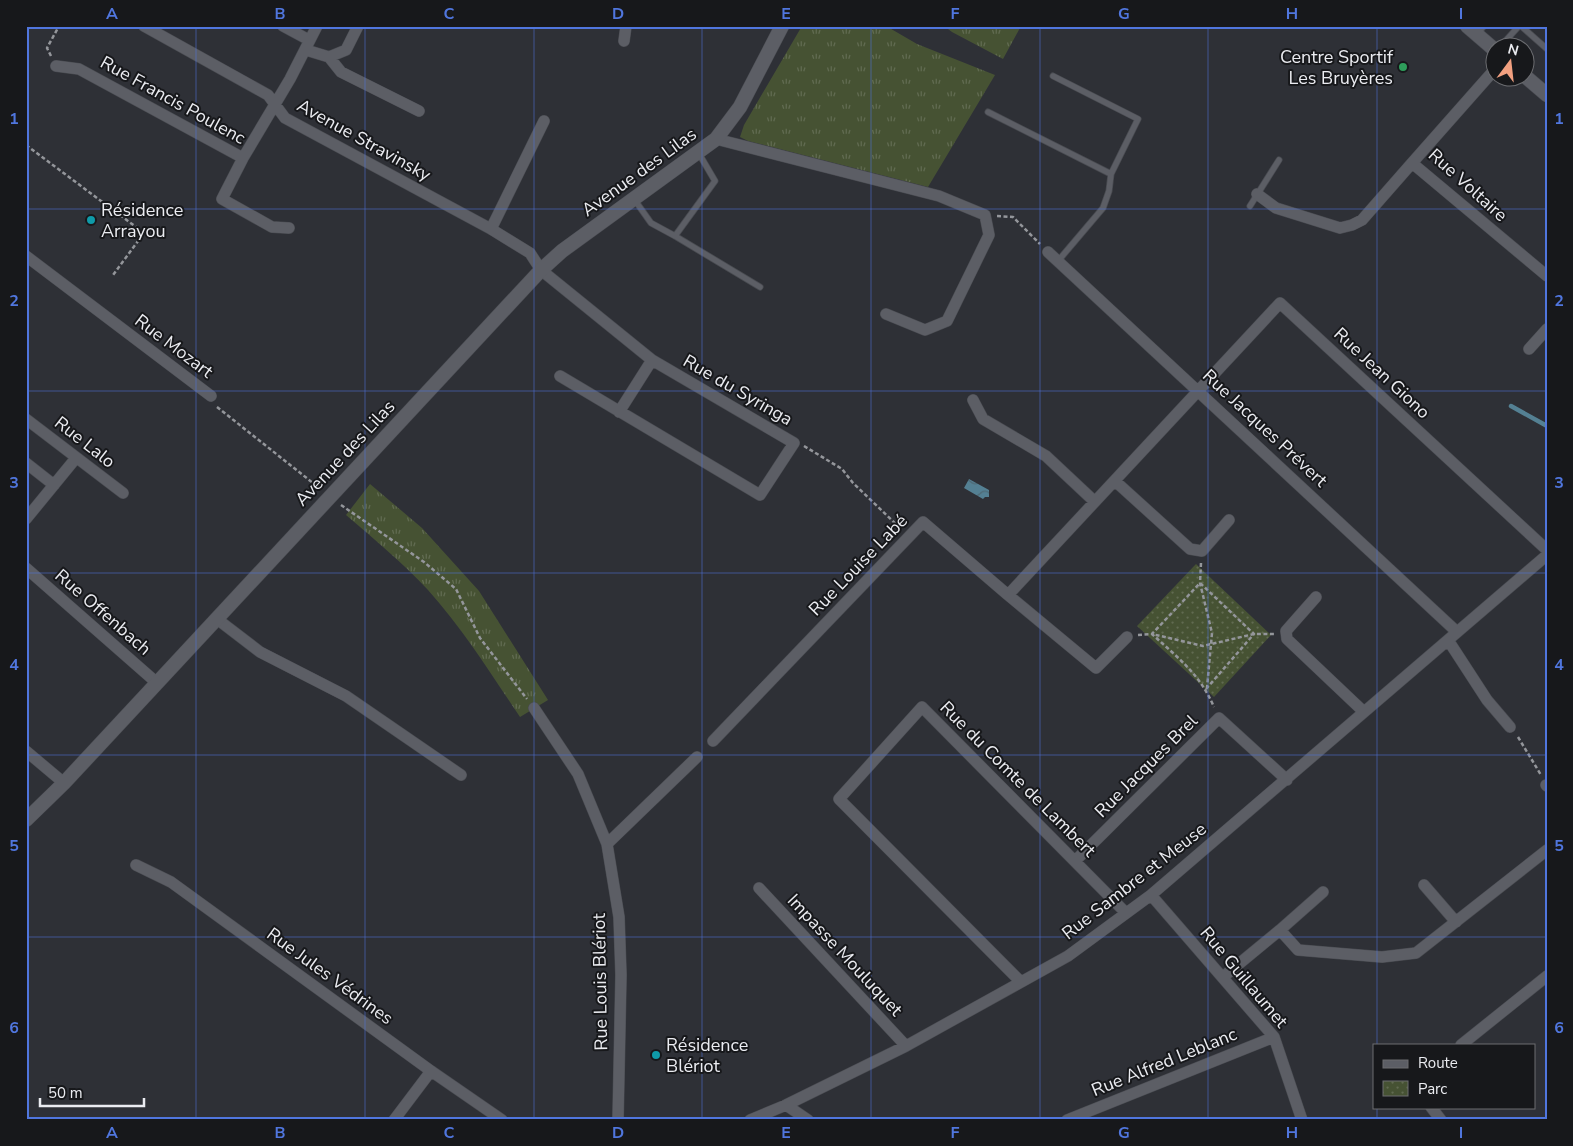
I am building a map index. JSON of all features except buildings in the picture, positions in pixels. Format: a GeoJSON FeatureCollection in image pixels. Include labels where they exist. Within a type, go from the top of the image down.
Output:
{"type":"FeatureCollection","features":[{"type":"Feature","properties":{"kind":"street","name":"Avenue Stravinsky"},"geometry":{"type":"LineString","coordinates":[[144,26],[268,95],[285,118],[491,229],[530,253],[541,270]]}},
{"type":"Feature","properties":{"kind":"street"},"geometry":{"type":"LineString","coordinates":[[284,26],[307,45],[329,57],[341,72],[420,111]]}},
{"type":"Feature","properties":{"kind":"street"},"geometry":{"type":"LineString","coordinates":[[244,158],[276,105],[316,26]]}},
{"type":"Feature","properties":{"kind":"street"},"geometry":{"type":"LineString","coordinates":[[329,57],[346,50],[358,26]]}},
{"type":"Feature","properties":{"kind":"street"},"geometry":{"type":"LineString","coordinates":[[624,41],[626,26]]}},
{"type":"Feature","properties":{"kind":"street","name":"Avenue des Lilas"},"geometry":{"type":"LineString","coordinates":[[26,820],[64,783],[541,270],[562,251],[716,140],[740,107],[782,26]]}},
{"type":"Feature","properties":{"kind":"street"},"geometry":{"type":"LineString","coordinates":[[1476,29],[1486,41]]}},
{"type":"Feature","properties":{"kind":"street","name":"Rue Francis Poulenc"},"geometry":{"type":"LineString","coordinates":[[56,66],[80,69],[244,158],[222,199],[272,226],[289,228]]}},
{"type":"Feature","properties":{"kind":"street","name":"Rue Voltaire"},"geometry":{"type":"LineString","coordinates":[[1486,79],[1412,163],[1547,276]]}},
{"type":"Feature","properties":{"kind":"street"},"geometry":{"type":"LineString","coordinates":[[1536,86],[1547,95]]}},
{"type":"Feature","properties":{"kind":"street"},"geometry":{"type":"LineString","coordinates":[[491,229],[544,121]]}},
{"type":"Feature","properties":{"kind":"street","name":"Avenue des Lilas"},"geometry":{"type":"LineString","coordinates":[[716,140],[939,196],[986,215]]}},
{"type":"Feature","properties":{"kind":"street"},"geometry":{"type":"LineString","coordinates":[[1257,194],[1276,208],[1340,228],[1362,220],[1412,163]]}},
{"type":"Feature","properties":{"kind":"street"},"geometry":{"type":"LineString","coordinates":[[886,314],[926,330],[947,321],[989,235],[986,215]]}},
{"type":"Feature","properties":{"kind":"street","name":"Rue Jacques Prévert"},"geometry":{"type":"LineString","coordinates":[[1048,252],[1199,390],[1457,632]]}},
{"type":"Feature","properties":{"kind":"street","name":"Rue Mozart"},"geometry":{"type":"LineString","coordinates":[[26,256],[211,396]]}},
{"type":"Feature","properties":{"kind":"street","name":"Rue du Syringa"},"geometry":{"type":"LineString","coordinates":[[541,270],[652,360],[794,443],[760,495],[560,376]]}},
{"type":"Feature","properties":{"kind":"street","name":"Rue Jean Giono"},"geometry":{"type":"LineString","coordinates":[[1199,390],[1280,303],[1547,550]]}},
{"type":"Feature","properties":{"kind":"street"},"geometry":{"type":"LineString","coordinates":[[1529,349],[1547,329]]}},
{"type":"Feature","properties":{"kind":"street"},"geometry":{"type":"LineString","coordinates":[[619,412],[652,360]]}},
{"type":"Feature","properties":{"kind":"street"},"geometry":{"type":"LineString","coordinates":[[1127,637],[1096,668],[1008,595],[1199,390]]}},
{"type":"Feature","properties":{"kind":"street"},"geometry":{"type":"LineString","coordinates":[[973,400],[983,419],[1046,456],[1094,502]]}},
{"type":"Feature","properties":{"kind":"street","name":"Rue Lalo"},"geometry":{"type":"LineString","coordinates":[[26,419],[123,493]]}},
{"type":"Feature","properties":{"kind":"street"},"geometry":{"type":"LineString","coordinates":[[26,519],[76,458]]}},
{"type":"Feature","properties":{"kind":"street"},"geometry":{"type":"LineString","coordinates":[[26,464],[54,485]]}},
{"type":"Feature","properties":{"kind":"street"},"geometry":{"type":"LineString","coordinates":[[1114,481],[1190,549],[1202,551],[1229,520]]}},
{"type":"Feature","properties":{"kind":"street","name":"Rue Louise Labé"},"geometry":{"type":"LineString","coordinates":[[713,741],[923,522],[1008,595]]}},
{"type":"Feature","properties":{"kind":"street","name":"Rue Sambre et Meuse"},"geometry":{"type":"LineString","coordinates":[[750,1120],[786,1105],[906,1046],[1068,956],[1151,895],[1547,555]]}},
{"type":"Feature","properties":{"kind":"street","name":"Rue Offenbach"},"geometry":{"type":"LineString","coordinates":[[26,568],[157,683]]}},
{"type":"Feature","properties":{"kind":"street"},"geometry":{"type":"LineString","coordinates":[[1316,597],[1286,631],[1287,639],[1364,712]]}},
{"type":"Feature","properties":{"kind":"street"},"geometry":{"type":"LineString","coordinates":[[217,619],[260,652],[346,696],[462,775]]}},
{"type":"Feature","properties":{"kind":"street"},"geometry":{"type":"LineString","coordinates":[[1448,640],[1487,700],[1510,727]]}},
{"type":"Feature","properties":{"kind":"street","name":"Rue du Comte de Lambert"},"geometry":{"type":"LineString","coordinates":[[1020,981],[838,799],[922,707],[1126,913]]}},
{"type":"Feature","properties":{"kind":"street","name":"Rue Louis Blériot"},"geometry":{"type":"LineString","coordinates":[[534,708],[578,774],[607,844],[619,918],[621,975],[618,1120]]}},
{"type":"Feature","properties":{"kind":"street","name":"Rue Jacques Brel"},"geometry":{"type":"LineString","coordinates":[[1075,861],[1219,718],[1287,780]]}},
{"type":"Feature","properties":{"kind":"street"},"geometry":{"type":"LineString","coordinates":[[26,751],[64,783]]}},
{"type":"Feature","properties":{"kind":"street"},"geometry":{"type":"LineString","coordinates":[[607,844],[697,757]]}},
{"type":"Feature","properties":{"kind":"street"},"geometry":{"type":"LineString","coordinates":[[1280,930],[1298,950],[1382,957],[1416,953],[1547,850]]}},
{"type":"Feature","properties":{"kind":"street","name":"Rue Jules Védrines"},"geometry":{"type":"LineString","coordinates":[[136,865],[171,882],[431,1071],[502,1120]]}},
{"type":"Feature","properties":{"kind":"street"},"geometry":{"type":"LineString","coordinates":[[1424,885],[1456,922]]}},
{"type":"Feature","properties":{"kind":"street","name":"Impasse Mouluquet"},"geometry":{"type":"LineString","coordinates":[[759,888],[906,1046]]}},
{"type":"Feature","properties":{"kind":"street"},"geometry":{"type":"LineString","coordinates":[[1223,977],[1323,892]]}},
{"type":"Feature","properties":{"kind":"street","name":"Rue Guillaumet"},"geometry":{"type":"LineString","coordinates":[[1151,895],[1274,1037],[1302,1120]]}},
{"type":"Feature","properties":{"kind":"street"},"geometry":{"type":"LineString","coordinates":[[1462,1044],[1547,976]]}},
{"type":"Feature","properties":{"kind":"street","name":"Rue Alfred Leblanc"},"geometry":{"type":"LineString","coordinates":[[1067,1120],[1274,1037]]}},
{"type":"Feature","properties":{"kind":"street"},"geometry":{"type":"LineString","coordinates":[[394,1120],[431,1071]]}},
{"type":"Feature","properties":{"kind":"street"},"geometry":{"type":"LineString","coordinates":[[786,1105],[808,1120]]}},
{"type":"Feature","properties":{"kind":"street"},"geometry":{"type":"LineString","coordinates":[[1432,1108],[1441,1120]]}},
{"type":"Feature","properties":{"kind":"lane"},"geometry":{"type":"LineString","coordinates":[[1508,38],[1520,26],[1547,49]]}},
{"type":"Feature","properties":{"kind":"lane"},"geometry":{"type":"LineString","coordinates":[[1053,76],[1138,119],[1111,174],[1109,191],[1102,208],[1058,261]]}},
{"type":"Feature","properties":{"kind":"lane"},"geometry":{"type":"LineString","coordinates":[[988,112],[1111,174]]}},
{"type":"Feature","properties":{"kind":"lane"},"geometry":{"type":"LineString","coordinates":[[675,236],[715,181],[698,152]]}},
{"type":"Feature","properties":{"kind":"lane"},"geometry":{"type":"LineString","coordinates":[[1250,206],[1279,160]]}},
{"type":"Feature","properties":{"kind":"lane"},"geometry":{"type":"LineString","coordinates":[[634,199],[651,223],[760,287]]}},
{"type":"Feature","properties":{"kind":"path"},"geometry":{"type":"LineString","coordinates":[[56,66],[47,48],[59,26]]}},
{"type":"Feature","properties":{"kind":"path"},"geometry":{"type":"LineString","coordinates":[[26,145],[144,234],[113,275]]}},
{"type":"Feature","properties":{"kind":"path"},"geometry":{"type":"LineString","coordinates":[[986,215],[1013,217],[1048,252]]}},
{"type":"Feature","properties":{"kind":"path","name":"Rue Mozart"},"geometry":{"type":"LineString","coordinates":[[211,396],[216,406],[318,487]]}},
{"type":"Feature","properties":{"kind":"path"},"geometry":{"type":"LineString","coordinates":[[794,443],[801,443],[842,470],[853,483],[910,536]]}},
{"type":"Feature","properties":{"kind":"path"},"geometry":{"type":"LineString","coordinates":[[341,505],[424,562],[456,589],[480,638],[534,708]]}},
{"type":"Feature","properties":{"kind":"path"},"geometry":{"type":"LineString","coordinates":[[1202,551],[1200,583],[1212,633],[1206,689]]}},
{"type":"Feature","properties":{"kind":"path"},"geometry":{"type":"LineString","coordinates":[[1152,634],[1200,583]]}},
{"type":"Feature","properties":{"kind":"path"},"geometry":{"type":"LineString","coordinates":[[1200,583],[1254,634]]}},
{"type":"Feature","properties":{"kind":"path"},"geometry":{"type":"LineString","coordinates":[[1127,637],[1145,633],[1203,646],[1254,634],[1271,635],[1286,631]]}},
{"type":"Feature","properties":{"kind":"path"},"geometry":{"type":"LineString","coordinates":[[1152,634],[1194,673],[1206,689],[1219,718]]}},
{"type":"Feature","properties":{"kind":"path"},"geometry":{"type":"LineString","coordinates":[[1206,689],[1254,634]]}},
{"type":"Feature","properties":{"kind":"path"},"geometry":{"type":"LineString","coordinates":[[1510,727],[1523,742],[1547,785]]}},
{"type":"Feature","properties":{"kind":"green space"},"geometry":{"type":"Polygon","coordinates":[[[802,26],[886,26],[917,44],[995,75],[928,187],[748,141],[740,137],[744,125],[802,26]]]}},
{"type":"Feature","properties":{"kind":"green space"},"geometry":{"type":"Polygon","coordinates":[[[944,26],[1021,26],[1003,59],[944,26]]]}},
{"type":"Feature","properties":{"kind":"green space"},"geometry":{"type":"Polygon","coordinates":[[[370,484],[422,528],[479,591],[548,700],[520,717],[465,636],[441,605],[398,561],[346,515],[370,484]]]}},
{"type":"Feature","properties":{"kind":"green space"},"geometry":{"type":"Polygon","coordinates":[[[1196,564],[1271,635],[1214,697],[1137,626],[1196,564]]]}},
{"type":"Feature","properties":{"kind":"water"},"geometry":{"type":"Polygon","coordinates":[[[969,479],[989,490],[989,497],[983,499],[964,488],[969,479]]]}},
{"type":"Feature","properties":{"kind":"waterway"},"geometry":{"type":"LineString","coordinates":[[1511,406],[1547,426]]}},
{"type":"Feature","properties":{"kind":"place","name":"Centre Sportif Les Bruyères"},"geometry":{"type":"Point","coordinates":[1403,67]}},
{"type":"Feature","properties":{"kind":"place","name":"Résidence Arrayou"},"geometry":{"type":"Point","coordinates":[91,220]}},
{"type":"Feature","properties":{"kind":"place","name":"Résidence Blériot"},"geometry":{"type":"Point","coordinates":[656,1055]}}]}
